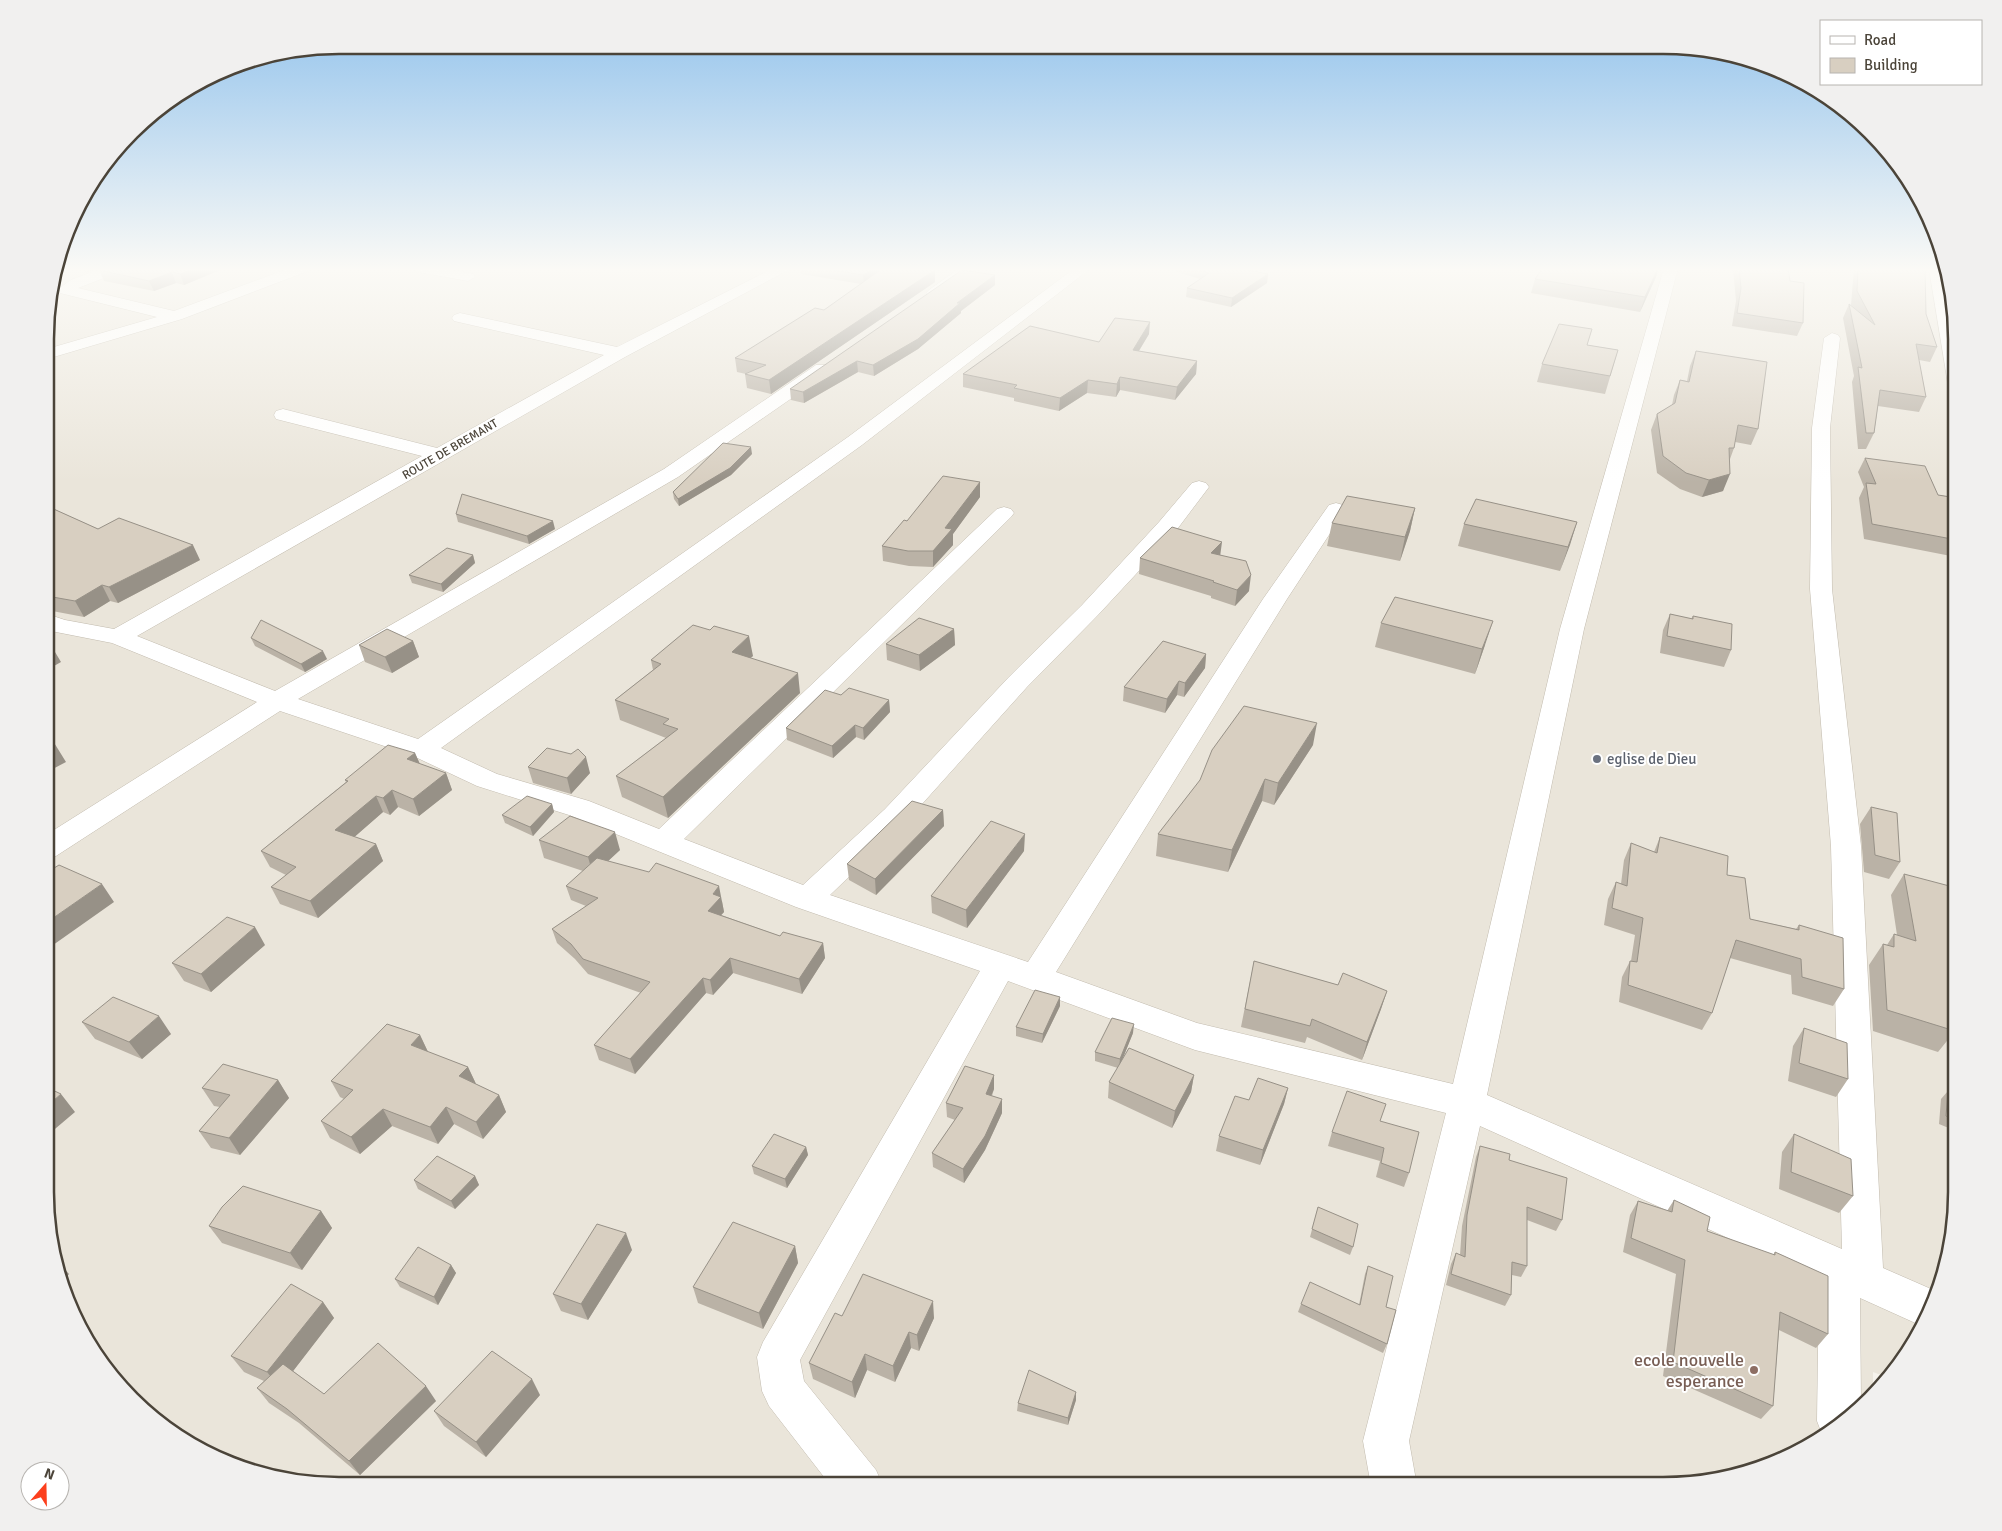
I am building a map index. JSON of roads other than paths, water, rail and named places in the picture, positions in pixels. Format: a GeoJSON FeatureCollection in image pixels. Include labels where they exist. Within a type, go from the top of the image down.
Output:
{"type":"FeatureCollection","features":[{"type":"Feature","properties":{"kind":"street"},"geometry":{"type":"LineString","coordinates":[[54,352],[97,339]]}},
{"type":"Feature","properties":{"kind":"street"},"geometry":{"type":"LineString","coordinates":[[557,339],[619,353]]}},
{"type":"Feature","properties":{"kind":"street","name":"ROUTE DE BREMANT"},"geometry":{"type":"LineString","coordinates":[[118,637],[645,339]]}},
{"type":"Feature","properties":{"kind":"street"},"geometry":{"type":"LineString","coordinates":[[422,749],[855,442],[990,339]]}},
{"type":"Feature","properties":{"kind":"street"},"geometry":{"type":"LineString","coordinates":[[1392,1477],[1386,1441],[1467,1103],[1572,629],[1651,339]]}},
{"type":"Feature","properties":{"kind":"street"},"geometry":{"type":"LineString","coordinates":[[1832,339],[1821,428],[1821,589],[1846,846],[1851,1273],[1839,1416]]}},
{"type":"Feature","properties":{"kind":"street"},"geometry":{"type":"LineString","coordinates":[[54,844],[278,701],[671,473],[835,360]]}},
{"type":"Feature","properties":{"kind":"street"},"geometry":{"type":"LineString","coordinates":[[283,414],[440,455]]}},
{"type":"Feature","properties":{"kind":"street"},"geometry":{"type":"LineString","coordinates":[[807,899],[894,816],[1018,682],[1141,554],[1199,487]]}},
{"type":"Feature","properties":{"kind":"street"},"geometry":{"type":"LineString","coordinates":[[853,1477],[784,1391],[778,1357],[1018,972],[1336,509]]}},
{"type":"Feature","properties":{"kind":"street"},"geometry":{"type":"LineString","coordinates":[[664,841],[1004,513]]}},
{"type":"Feature","properties":{"kind":"street"},"geometry":{"type":"LineString","coordinates":[[54,624],[118,637],[278,701],[422,749],[486,780],[579,808],[807,899],[1195,1036],[1467,1103],[1924,1307]]}},
{"type":"Feature","properties":{"kind":"place","name":"eglise de Dieu"},"geometry":{"type":"Point","coordinates":[1597,759]}},
{"type":"Feature","properties":{"kind":"place","name":"ecole nouvelle esperance"},"geometry":{"type":"Point","coordinates":[1754,1370]}}]}
